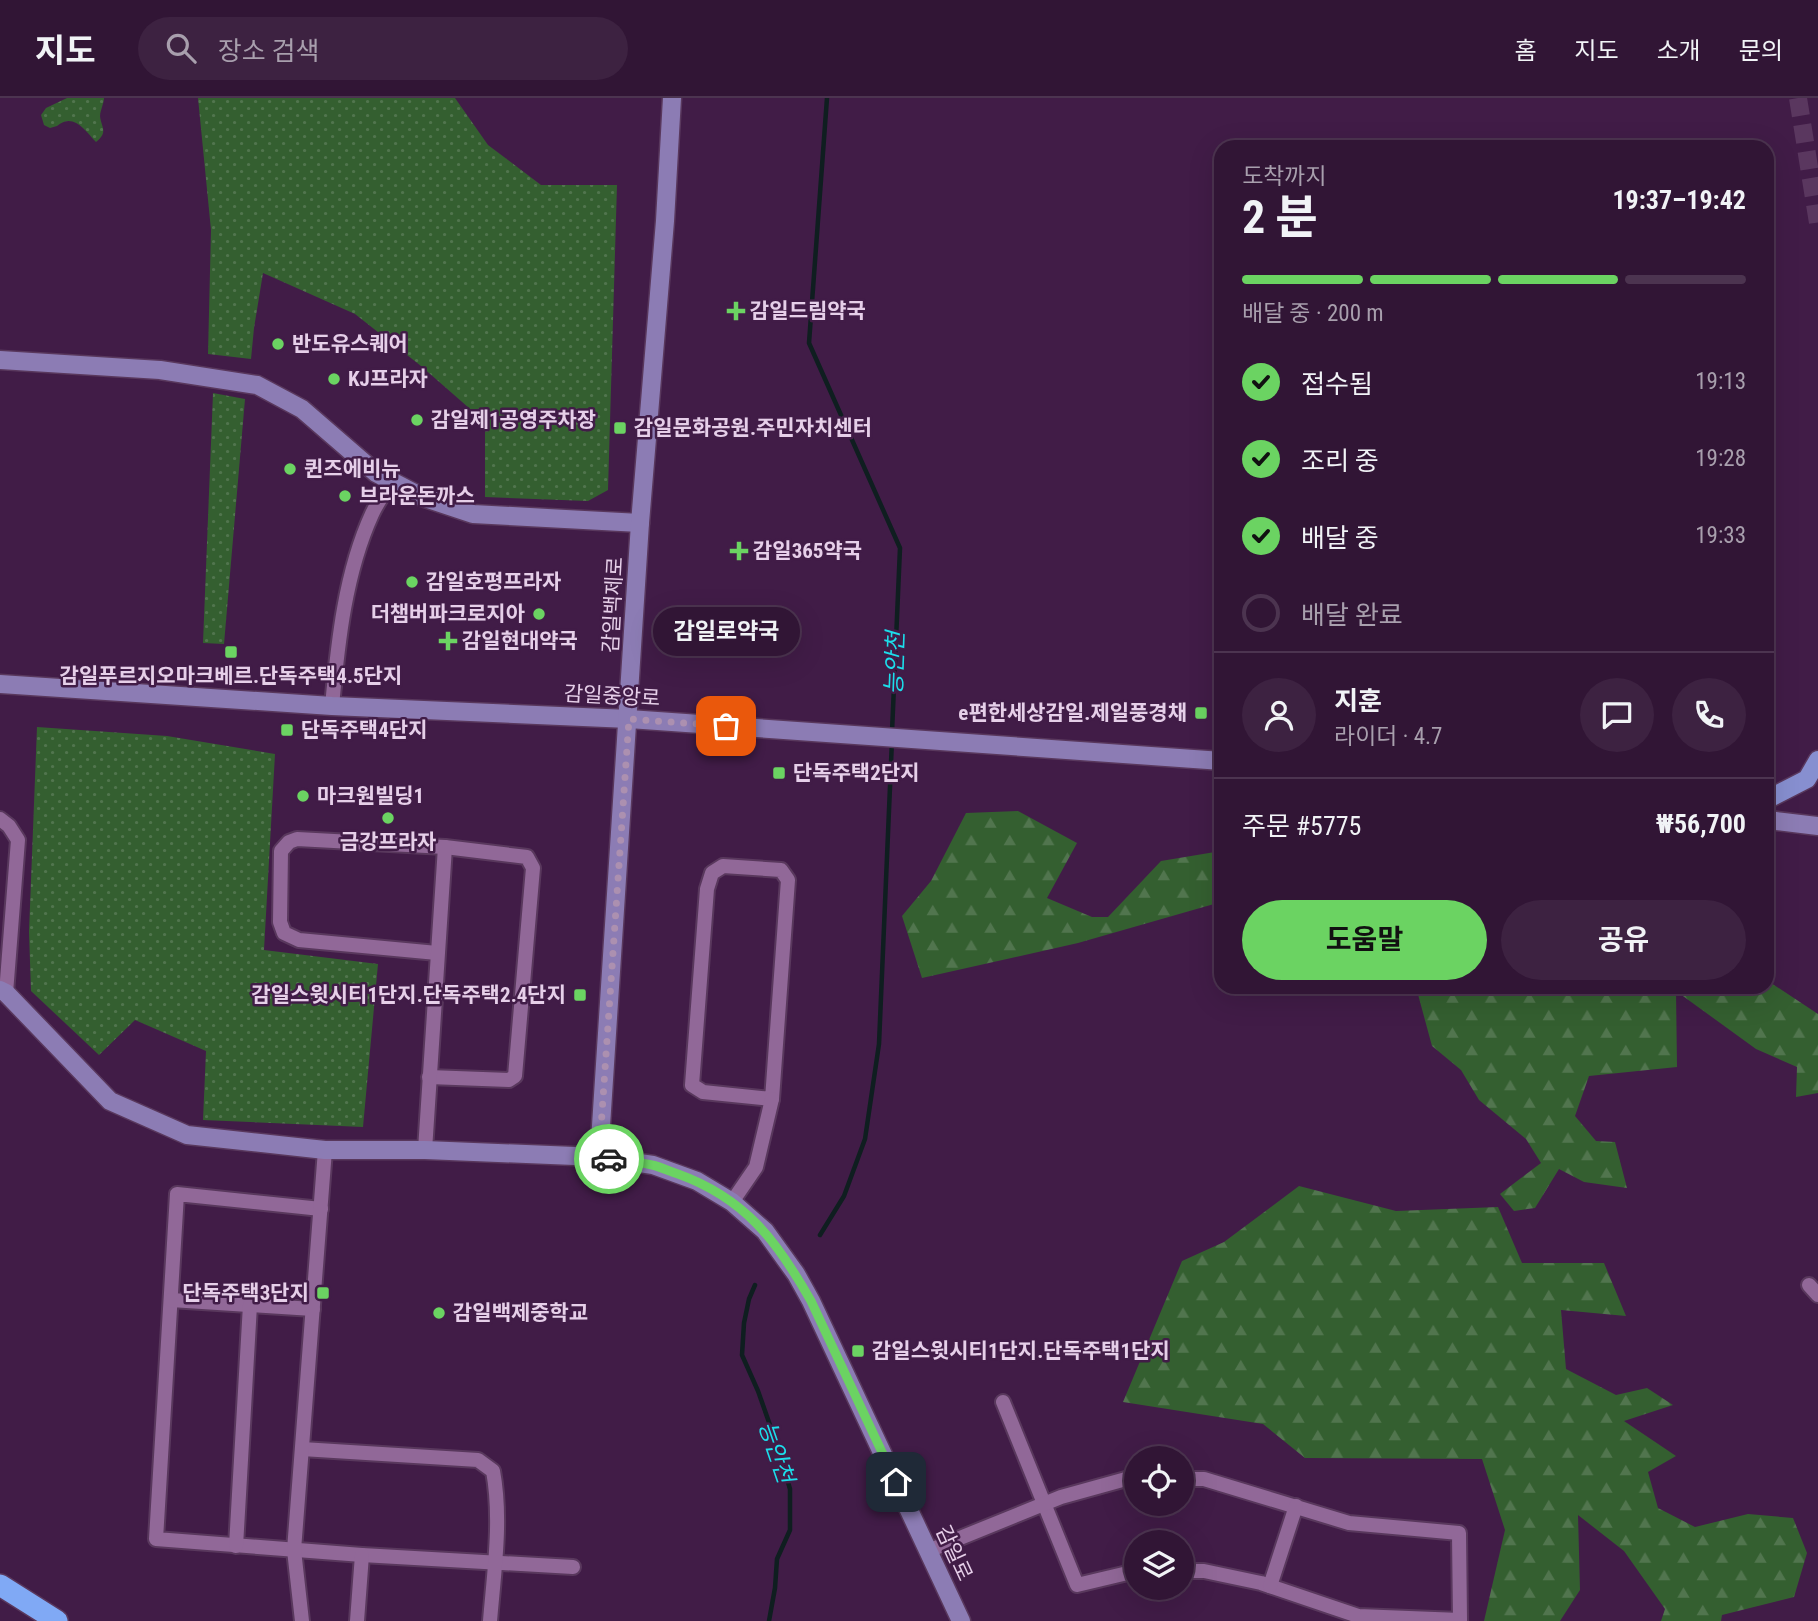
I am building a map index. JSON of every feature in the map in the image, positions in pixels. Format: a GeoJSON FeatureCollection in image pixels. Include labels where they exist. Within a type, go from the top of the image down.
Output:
{"type":"FeatureCollection","features":[{"type":"Feature","properties":{"kind":"highway"},"geometry":{"type":"LineString","coordinates":[[1,1586],[57,1621]]}},
{"type":"Feature","properties":{"kind":"main road","name":"감일백제로"},"geometry":{"type":"LineString","coordinates":[[599,1157],[640,523],[665,221],[672,98]]}},
{"type":"Feature","properties":{"kind":"main road"},"geometry":{"type":"LineString","coordinates":[[0,360],[160,370],[257,385],[302,409],[376,473],[422,497],[473,514],[640,523]]}},
{"type":"Feature","properties":{"kind":"main road","name":"감일중앙로"},"geometry":{"type":"LineString","coordinates":[[0,684],[332,706],[629,719],[1214,760]]}},
{"type":"Feature","properties":{"kind":"main road"},"geometry":{"type":"LineString","coordinates":[[1774,796],[1807,779],[1818,760]]}},
{"type":"Feature","properties":{"kind":"main road"},"geometry":{"type":"LineString","coordinates":[[1774,821],[1818,826]]}},
{"type":"Feature","properties":{"kind":"main road","name":"감일로"},"geometry":{"type":"LineString","coordinates":[[3,992],[110,1101],[187,1135],[325,1150],[425,1150],[599,1157],[653,1165],[697,1181],[733,1202],[765,1231],[796,1274],[811,1301],[961,1621]]}},
{"type":"Feature","properties":{"kind":"street"},"geometry":{"type":"LineString","coordinates":[[332,706],[346,600],[357,555],[372,514],[391,481]]}},
{"type":"Feature","properties":{"kind":"street"},"geometry":{"type":"LineString","coordinates":[[0,819],[9,826],[18,840],[7,896],[3,992]]}},
{"type":"Feature","properties":{"kind":"street"},"geometry":{"type":"LineString","coordinates":[[429,1077],[509,1080],[515,1076],[533,867],[527,857],[445,848],[297,839],[281,850],[280,922],[284,933],[299,940],[438,953]]}},
{"type":"Feature","properties":{"kind":"street"},"geometry":{"type":"LineString","coordinates":[[425,1150],[445,848]]}},
{"type":"Feature","properties":{"kind":"street"},"geometry":{"type":"LineString","coordinates":[[733,1202],[756,1167],[772,1099],[788,880],[781,870],[723,866],[712,873],[707,890],[692,1085],[703,1092],[772,1099]]}},
{"type":"Feature","properties":{"kind":"street"},"geometry":{"type":"LineString","coordinates":[[302,1621],[294,1550],[325,1150]]}},
{"type":"Feature","properties":{"kind":"street"},"geometry":{"type":"LineString","coordinates":[[321,1209],[177,1194],[156,1539],[362,1555],[573,1567]]}},
{"type":"Feature","properties":{"kind":"street"},"geometry":{"type":"LineString","coordinates":[[171,1300],[313,1309]]}},
{"type":"Feature","properties":{"kind":"street"},"geometry":{"type":"LineString","coordinates":[[236,1546],[250,1305]]}},
{"type":"Feature","properties":{"kind":"street"},"geometry":{"type":"LineString","coordinates":[[1003,1402],[1077,1585],[1124,1575]]}},
{"type":"Feature","properties":{"kind":"street"},"geometry":{"type":"LineString","coordinates":[[302,1449],[478,1460],[493,1471],[497,1493],[490,1621]]}},
{"type":"Feature","properties":{"kind":"street"},"geometry":{"type":"LineString","coordinates":[[1194,1479],[1204,1479],[1349,1522],[1459,1533],[1460,1620],[1358,1616],[1270,1586],[1194,1571]]}},
{"type":"Feature","properties":{"kind":"street"},"geometry":{"type":"LineString","coordinates":[[928,1551],[1061,1497],[1124,1480]]}},
{"type":"Feature","properties":{"kind":"street"},"geometry":{"type":"LineString","coordinates":[[1270,1586],[1296,1506]]}},
{"type":"Feature","properties":{"kind":"street"},"geometry":{"type":"LineString","coordinates":[[357,1621],[362,1555]]}},
{"type":"Feature","properties":{"kind":"green space"},"geometry":{"type":"Polygon","coordinates":[[[67,98],[104,98],[100,116],[103,132],[96,142],[73,122],[63,122],[50,128],[44,125],[41,115],[46,108],[67,98]]]}},
{"type":"Feature","properties":{"kind":"green space"},"geometry":{"type":"Polygon","coordinates":[[[198,98],[455,98],[488,145],[541,185],[617,185],[608,490],[588,501],[485,497],[485,422],[421,366],[355,314],[263,273],[251,359],[208,354],[211,230],[198,98]]]}},
{"type":"Feature","properties":{"kind":"green space"},"geometry":{"type":"Polygon","coordinates":[[[213,393],[245,399],[224,644],[203,643],[213,393]]]}},
{"type":"Feature","properties":{"kind":"green space"},"geometry":{"type":"Polygon","coordinates":[[[37,727],[167,736],[275,754],[264,950],[378,964],[363,1127],[203,1120],[206,1051],[135,1020],[99,1055],[31,991],[29,932],[37,727]]]}},
{"type":"Feature","properties":{"kind":"green space"},"geometry":{"type":"Polygon","coordinates":[[[1018,811],[1077,843],[1047,898],[1092,917],[1108,917],[1161,861],[1214,852],[1214,904],[1078,943],[922,978],[902,916],[931,881],[966,813],[1018,811]]]}},
{"type":"Feature","properties":{"kind":"green space"},"geometry":{"type":"Polygon","coordinates":[[[1774,985],[1818,1014],[1818,1093],[1796,1097],[1797,1067],[1756,1049],[1680,994],[1774,994],[1774,985]]]}},
{"type":"Feature","properties":{"kind":"green space"},"geometry":{"type":"Polygon","coordinates":[[[1418,994],[1676,994],[1677,1067],[1589,1076],[1575,1116],[1596,1141],[1615,1142],[1627,1188],[1584,1182],[1559,1169],[1535,1208],[1514,1211],[1500,1194],[1541,1163],[1526,1139],[1479,1100],[1461,1070],[1432,1046],[1418,994]]]}},
{"type":"Feature","properties":{"kind":"green space"},"geometry":{"type":"Polygon","coordinates":[[[1299,1186],[1396,1211],[1498,1207],[1522,1263],[1604,1263],[1626,1316],[1561,1310],[1566,1369],[1616,1395],[1647,1388],[1673,1405],[1624,1421],[1676,1456],[1648,1472],[1658,1508],[1695,1527],[1748,1514],[1793,1518],[1807,1553],[1794,1597],[1722,1615],[1721,1621],[1661,1621],[1665,1609],[1624,1551],[1578,1515],[1580,1590],[1560,1621],[1484,1621],[1505,1530],[1482,1459],[1305,1458],[1263,1424],[1123,1402],[1182,1261],[1224,1242],[1299,1186]]]}},
{"type":"Feature","properties":{"kind":"waterway","name":"능안천"},"geometry":{"type":"LineString","coordinates":[[827,98],[809,343],[900,548],[892,732]]}},
{"type":"Feature","properties":{"kind":"waterway","name":"능안천"},"geometry":{"type":"LineString","coordinates":[[820,1235],[844,1196],[865,1139],[879,1044],[892,740]]}},
{"type":"Feature","properties":{"kind":"waterway","name":"능안천"},"geometry":{"type":"LineString","coordinates":[[755,1285],[744,1323],[742,1355],[758,1391],[790,1489],[790,1530],[777,1559],[769,1621]]}},
{"type":"Feature","properties":{"kind":"tunnel"},"geometry":{"type":"LineString","coordinates":[[1798,98],[1818,223]]}},
{"type":"Feature","properties":{"kind":"way so far"},"geometry":{"type":"LineString","coordinates":[[609,1159],[599,1157],[629,719],[726,726]]}},
{"type":"Feature","properties":{"kind":"place","name":"감일드림약국"},"geometry":{"type":"Point","coordinates":[736,311]}},
{"type":"Feature","properties":{"kind":"place","name":"반도유스퀘어"},"geometry":{"type":"Point","coordinates":[278,344]}},
{"type":"Feature","properties":{"kind":"place","name":"KJ프라자"},"geometry":{"type":"Point","coordinates":[334,379]}},
{"type":"Feature","properties":{"kind":"place","name":"감일제1공영주차장"},"geometry":{"type":"Point","coordinates":[417,420]}},
{"type":"Feature","properties":{"kind":"place","name":"감일문화공원.주민자치센터"},"geometry":{"type":"Point","coordinates":[620,428]}},
{"type":"Feature","properties":{"kind":"place","name":"퀸즈에비뉴"},"geometry":{"type":"Point","coordinates":[290,469]}},
{"type":"Feature","properties":{"kind":"place","name":"브라운돈까스"},"geometry":{"type":"Point","coordinates":[345,496]}},
{"type":"Feature","properties":{"kind":"place","name":"감일365약국"},"geometry":{"type":"Point","coordinates":[739,551]}},
{"type":"Feature","properties":{"kind":"place","name":"감일호평프라자"},"geometry":{"type":"Point","coordinates":[412,582]}},
{"type":"Feature","properties":{"kind":"place","name":"더챔버파크로지아"},"geometry":{"type":"Point","coordinates":[539,614]}},
{"type":"Feature","properties":{"kind":"place","name":"감일현대약국"},"geometry":{"type":"Point","coordinates":[448,641]}},
{"type":"Feature","properties":{"kind":"place","name":"감일푸르지오마크베르.단독주택4.5단지"},"geometry":{"type":"Point","coordinates":[231,652]}},
{"type":"Feature","properties":{"kind":"place","name":"e편한세상감일.제일풍경채"},"geometry":{"type":"Point","coordinates":[1201,713]}},
{"type":"Feature","properties":{"kind":"place","name":"감일로약국"},"geometry":{"type":"Point","coordinates":[726,726]}},
{"type":"Feature","properties":{"kind":"place","name":"단독주택4단지"},"geometry":{"type":"Point","coordinates":[287,730]}},
{"type":"Feature","properties":{"kind":"place","name":"단독주택2단지"},"geometry":{"type":"Point","coordinates":[779,773]}},
{"type":"Feature","properties":{"kind":"place","name":"마크원빌딩1"},"geometry":{"type":"Point","coordinates":[303,796]}},
{"type":"Feature","properties":{"kind":"place","name":"금강프라자"},"geometry":{"type":"Point","coordinates":[388,818]}},
{"type":"Feature","properties":{"kind":"place","name":"감일스윗시티1단지.단독주택2.4단지"},"geometry":{"type":"Point","coordinates":[580,995]}},
{"type":"Feature","properties":{"kind":"place","name":"단독주택3단지"},"geometry":{"type":"Point","coordinates":[323,1293]}},
{"type":"Feature","properties":{"kind":"place","name":"감일백제중학교"},"geometry":{"type":"Point","coordinates":[439,1313]}},
{"type":"Feature","properties":{"kind":"place","name":"감일스윗시티1단지.단독주택1단지"},"geometry":{"type":"Point","coordinates":[858,1351]}},
{"type":"Feature","properties":{"kind":"route"},"geometry":{"type":"LineString","coordinates":[[609,1159],[653,1165],[697,1181],[733,1202],[765,1231],[796,1274],[811,1301],[896,1482]]}}]}
